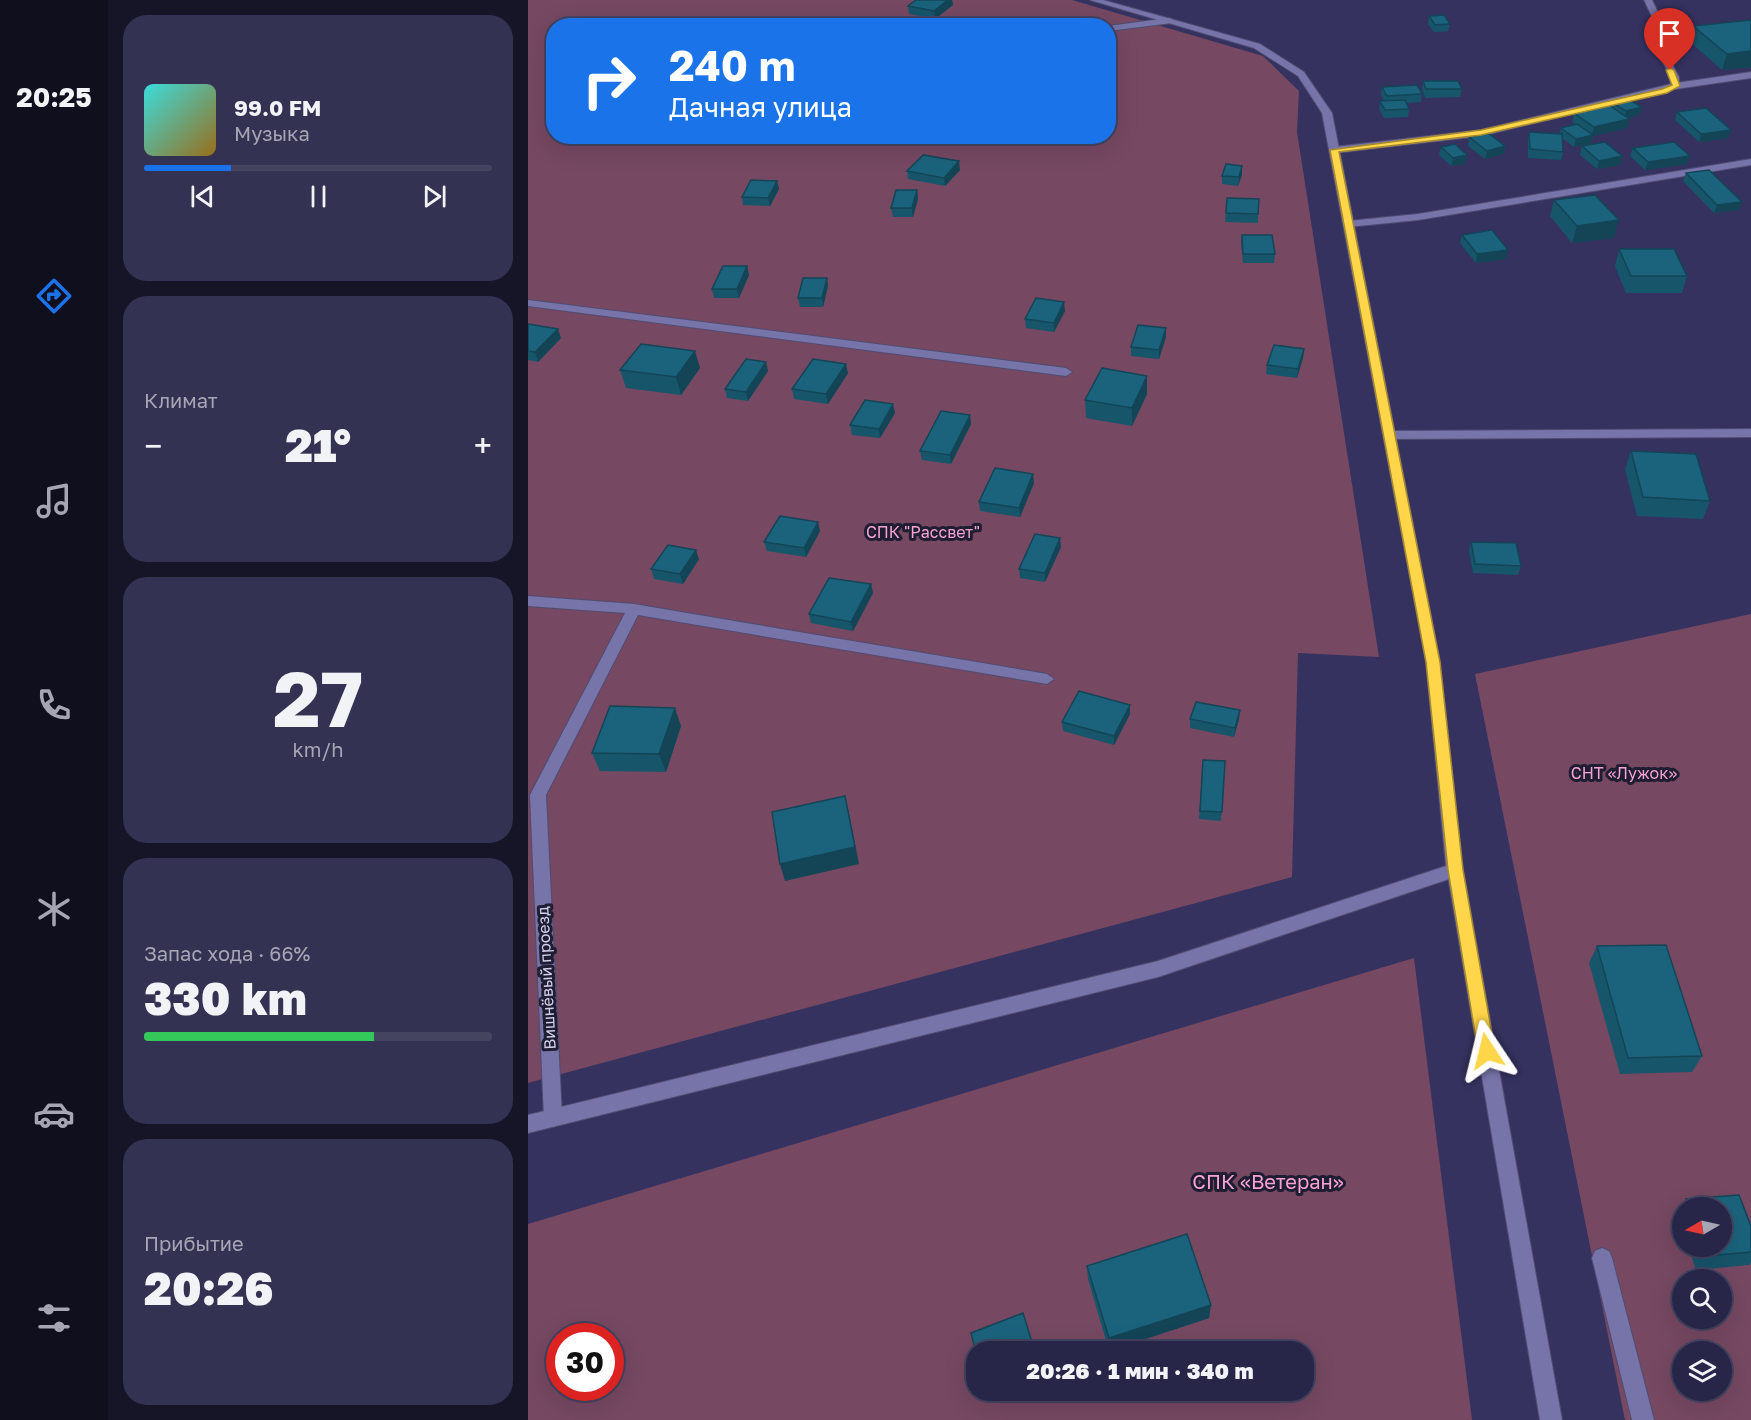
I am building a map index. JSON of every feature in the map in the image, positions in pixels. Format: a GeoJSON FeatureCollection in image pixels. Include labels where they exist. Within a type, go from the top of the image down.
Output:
{"type":"FeatureCollection","features":[{"type":"Feature","properties":{"kind":"street"},"geometry":{"type":"LineString","coordinates":[[1094,0],[1257,46],[1301,74],[1328,113],[1433,662],[1455,870],[1551,1420]]}},
{"type":"Feature","properties":{"kind":"street"},"geometry":{"type":"LineString","coordinates":[[1648,0],[1660,25],[1656,42],[1675,77],[1676,86]]}},
{"type":"Feature","properties":{"kind":"street"},"geometry":{"type":"LineString","coordinates":[[1116,28],[1169,21]]}},
{"type":"Feature","properties":{"kind":"street"},"geometry":{"type":"LineString","coordinates":[[1334,150],[1481,133],[1676,86],[1751,75]]}},
{"type":"Feature","properties":{"kind":"street"},"geometry":{"type":"LineString","coordinates":[[1348,224],[1418,217],[1751,162]]}},
{"type":"Feature","properties":{"kind":"street"},"geometry":{"type":"LineString","coordinates":[[528,303],[1066,372]]}},
{"type":"Feature","properties":{"kind":"street"},"geometry":{"type":"LineString","coordinates":[[1389,435],[1751,433]]}},
{"type":"Feature","properties":{"kind":"street"},"geometry":{"type":"LineString","coordinates":[[528,601],[634,609],[1047,679]]}},
{"type":"Feature","properties":{"kind":"street","name":"Вишнёвый проезд"},"geometry":{"type":"LineString","coordinates":[[553,1118],[538,795],[634,609]]}},
{"type":"Feature","properties":{"kind":"street"},"geometry":{"type":"LineString","coordinates":[[528,1124],[1158,969],[1455,870]]}},
{"type":"Feature","properties":{"kind":"street"},"geometry":{"type":"LineString","coordinates":[[1602,1258],[1643,1420]]}},
{"type":"Feature","properties":{"kind":"green space","name":"СПК \"Рассвет\""},"geometry":{"type":"Polygon","coordinates":[[[528,0],[1072,0],[1263,56],[1299,91],[1297,132],[1379,657],[1298,653],[1292,877],[528,1083],[528,0]]]}},
{"type":"Feature","properties":{"kind":"green space","name":"СНТ «Лужок»"},"geometry":{"type":"Polygon","coordinates":[[[1751,614],[1751,1420],[1625,1420],[1475,674],[1751,614]]]}},
{"type":"Feature","properties":{"kind":"green space","name":"СПК «Ветеран»"},"geometry":{"type":"Polygon","coordinates":[[[1414,958],[1472,1420],[528,1420],[528,1224],[1414,958]]]}},
{"type":"Feature","properties":{"kind":"building"},"geometry":{"type":"Polygon","coordinates":[[[916,0],[948,0],[934,11],[908,6],[916,0]]]}},
{"type":"Feature","properties":{"kind":"building"},"geometry":{"type":"Polygon","coordinates":[[[1444,15],[1450,24],[1435,25],[1429,16],[1444,15]]]}},
{"type":"Feature","properties":{"kind":"building"},"geometry":{"type":"Polygon","coordinates":[[[1751,20],[1751,51],[1727,54],[1693,26],[1751,20]]]}},
{"type":"Feature","properties":{"kind":"building"},"geometry":{"type":"Polygon","coordinates":[[[1423,81],[1458,81],[1462,89],[1426,89],[1423,81]]]}},
{"type":"Feature","properties":{"kind":"building"},"geometry":{"type":"Polygon","coordinates":[[[1417,85],[1422,94],[1387,96],[1382,87],[1417,85]]]}},
{"type":"Feature","properties":{"kind":"building"},"geometry":{"type":"Polygon","coordinates":[[[1626,98],[1642,107],[1626,111],[1611,102],[1626,98]]]}},
{"type":"Feature","properties":{"kind":"building"},"geometry":{"type":"Polygon","coordinates":[[[1405,100],[1409,109],[1385,110],[1380,101],[1405,100]]]}},
{"type":"Feature","properties":{"kind":"building"},"geometry":{"type":"Polygon","coordinates":[[[1609,105],[1629,119],[1594,127],[1574,113],[1609,105]]]}},
{"type":"Feature","properties":{"kind":"building"},"geometry":{"type":"Polygon","coordinates":[[[1706,108],[1731,130],[1701,134],[1677,112],[1706,108]]]}},
{"type":"Feature","properties":{"kind":"building"},"geometry":{"type":"Polygon","coordinates":[[[1577,124],[1593,135],[1576,139],[1561,128],[1577,124]]]}},
{"type":"Feature","properties":{"kind":"building"},"geometry":{"type":"Polygon","coordinates":[[[1529,132],[1562,134],[1563,152],[1530,149],[1529,132]]]}},
{"type":"Feature","properties":{"kind":"building"},"geometry":{"type":"Polygon","coordinates":[[[1488,133],[1505,146],[1487,151],[1469,137],[1488,133]]]}},
{"type":"Feature","properties":{"kind":"building"},"geometry":{"type":"Polygon","coordinates":[[[1605,142],[1622,156],[1599,161],[1582,146],[1605,142]]]}},
{"type":"Feature","properties":{"kind":"building"},"geometry":{"type":"Polygon","coordinates":[[[1674,142],[1690,156],[1648,162],[1633,148],[1674,142]]]}},
{"type":"Feature","properties":{"kind":"building"},"geometry":{"type":"Polygon","coordinates":[[[1455,144],[1467,155],[1453,158],[1441,147],[1455,144]]]}},
{"type":"Feature","properties":{"kind":"building"},"geometry":{"type":"Polygon","coordinates":[[[923,155],[959,161],[944,178],[907,171],[923,155]]]}},
{"type":"Feature","properties":{"kind":"building"},"geometry":{"type":"Polygon","coordinates":[[[1226,164],[1242,166],[1239,177],[1222,176],[1226,164]]]}},
{"type":"Feature","properties":{"kind":"building"},"geometry":{"type":"Polygon","coordinates":[[[1709,170],[1742,202],[1717,205],[1686,173],[1709,170]]]}},
{"type":"Feature","properties":{"kind":"building"},"geometry":{"type":"Polygon","coordinates":[[[751,180],[777,181],[768,198],[742,197],[751,180]]]}},
{"type":"Feature","properties":{"kind":"building"},"geometry":{"type":"Polygon","coordinates":[[[896,190],[917,190],[912,208],[891,208],[896,190]]]}},
{"type":"Feature","properties":{"kind":"building"},"geometry":{"type":"Polygon","coordinates":[[[1595,195],[1619,220],[1577,226],[1554,200],[1595,195]]]}},
{"type":"Feature","properties":{"kind":"building"},"geometry":{"type":"Polygon","coordinates":[[[1227,198],[1259,199],[1258,214],[1226,213],[1227,198]]]}},
{"type":"Feature","properties":{"kind":"building"},"geometry":{"type":"Polygon","coordinates":[[[1492,230],[1508,250],[1477,254],[1462,235],[1492,230]]]}},
{"type":"Feature","properties":{"kind":"building"},"geometry":{"type":"Polygon","coordinates":[[[1242,235],[1272,235],[1275,254],[1243,254],[1242,235]]]}},
{"type":"Feature","properties":{"kind":"building"},"geometry":{"type":"Polygon","coordinates":[[[1619,249],[1674,249],[1687,276],[1631,276],[1619,249]]]}},
{"type":"Feature","properties":{"kind":"building"},"geometry":{"type":"Polygon","coordinates":[[[723,266],[747,266],[737,289],[712,289],[723,266]]]}},
{"type":"Feature","properties":{"kind":"building"},"geometry":{"type":"Polygon","coordinates":[[[803,278],[827,278],[822,298],[798,298],[803,278]]]}},
{"type":"Feature","properties":{"kind":"building"},"geometry":{"type":"Polygon","coordinates":[[[1036,298],[1064,302],[1054,323],[1025,319],[1036,298]]]}},
{"type":"Feature","properties":{"kind":"building"},"geometry":{"type":"Polygon","coordinates":[[[528,324],[558,329],[535,352],[528,351],[528,324]]]}},
{"type":"Feature","properties":{"kind":"building"},"geometry":{"type":"Polygon","coordinates":[[[1138,325],[1166,328],[1159,350],[1131,347],[1138,325]]]}},
{"type":"Feature","properties":{"kind":"building"},"geometry":{"type":"Polygon","coordinates":[[[641,344],[695,351],[676,377],[620,370],[641,344]]]}},
{"type":"Feature","properties":{"kind":"building"},"geometry":{"type":"Polygon","coordinates":[[[1274,345],[1304,349],[1298,369],[1267,365],[1274,345]]]}},
{"type":"Feature","properties":{"kind":"building"},"geometry":{"type":"Polygon","coordinates":[[[746,359],[766,362],[746,392],[725,389],[746,359]]]}},
{"type":"Feature","properties":{"kind":"building"},"geometry":{"type":"Polygon","coordinates":[[[813,359],[846,364],[826,394],[792,389],[813,359]]]}},
{"type":"Feature","properties":{"kind":"building"},"geometry":{"type":"Polygon","coordinates":[[[1102,368],[1147,376],[1132,408],[1085,400],[1102,368]]]}},
{"type":"Feature","properties":{"kind":"building"},"geometry":{"type":"Polygon","coordinates":[[[865,400],[893,404],[879,429],[850,425],[865,400]]]}},
{"type":"Feature","properties":{"kind":"building"},"geometry":{"type":"Polygon","coordinates":[[[941,411],[970,415],[950,455],[920,451],[941,411]]]}},
{"type":"Feature","properties":{"kind":"building"},"geometry":{"type":"Polygon","coordinates":[[[1631,451],[1696,454],[1710,501],[1643,497],[1631,451]]]}},
{"type":"Feature","properties":{"kind":"building"},"geometry":{"type":"Polygon","coordinates":[[[995,468],[1033,474],[1019,508],[979,502],[995,468]]]}},
{"type":"Feature","properties":{"kind":"building"},"geometry":{"type":"Polygon","coordinates":[[[780,516],[818,522],[804,548],[764,542],[780,516]]]}},
{"type":"Feature","properties":{"kind":"building"},"geometry":{"type":"Polygon","coordinates":[[[1035,534],[1060,538],[1045,573],[1019,569],[1035,534]]]}},
{"type":"Feature","properties":{"kind":"building"},"geometry":{"type":"Polygon","coordinates":[[[1471,542],[1516,543],[1521,566],[1475,564],[1471,542]]]}},
{"type":"Feature","properties":{"kind":"building"},"geometry":{"type":"Polygon","coordinates":[[[668,545],[696,550],[680,574],[651,569],[668,545]]]}},
{"type":"Feature","properties":{"kind":"building"},"geometry":{"type":"Polygon","coordinates":[[[829,578],[871,584],[851,622],[809,614],[829,578]]]}},
{"type":"Feature","properties":{"kind":"building"},"geometry":{"type":"Polygon","coordinates":[[[1079,691],[1130,705],[1114,736],[1062,722],[1079,691]]]}},
{"type":"Feature","properties":{"kind":"building"},"geometry":{"type":"Polygon","coordinates":[[[1196,702],[1240,710],[1235,728],[1190,719],[1196,702]]]}},
{"type":"Feature","properties":{"kind":"building"},"geometry":{"type":"Polygon","coordinates":[[[610,706],[675,708],[659,754],[592,753],[610,706]]]}},
{"type":"Feature","properties":{"kind":"building"},"geometry":{"type":"Polygon","coordinates":[[[1203,760],[1225,761],[1222,812],[1200,811],[1203,760]]]}},
{"type":"Feature","properties":{"kind":"building"},"geometry":{"type":"Polygon","coordinates":[[[845,796],[855,847],[780,864],[772,812],[845,796]]]}},
{"type":"Feature","properties":{"kind":"building"},"geometry":{"type":"Polygon","coordinates":[[[1666,945],[1702,1056],[1628,1058],[1597,946],[1666,945]]]}},
{"type":"Feature","properties":{"kind":"building"},"geometry":{"type":"Polygon","coordinates":[[[1739,1195],[1751,1226],[1751,1252],[1732,1254],[1732,1197],[1712,1197],[1739,1195]]]}},
{"type":"Feature","properties":{"kind":"building"},"geometry":{"type":"Polygon","coordinates":[[[1187,1234],[1211,1305],[1109,1338],[1087,1266],[1187,1234]]]}},
{"type":"Feature","properties":{"kind":"building"},"geometry":{"type":"Polygon","coordinates":[[[1023,1313],[1032,1341],[973,1341],[971,1333],[1023,1313]]]}},
{"type":"Feature","properties":{"kind":"route"},"geometry":{"type":"LineString","coordinates":[[1487,1051],[1455,870],[1433,662],[1334,150],[1481,133],[1664,91],[1676,86],[1675,77],[1670,70]]}}]}
